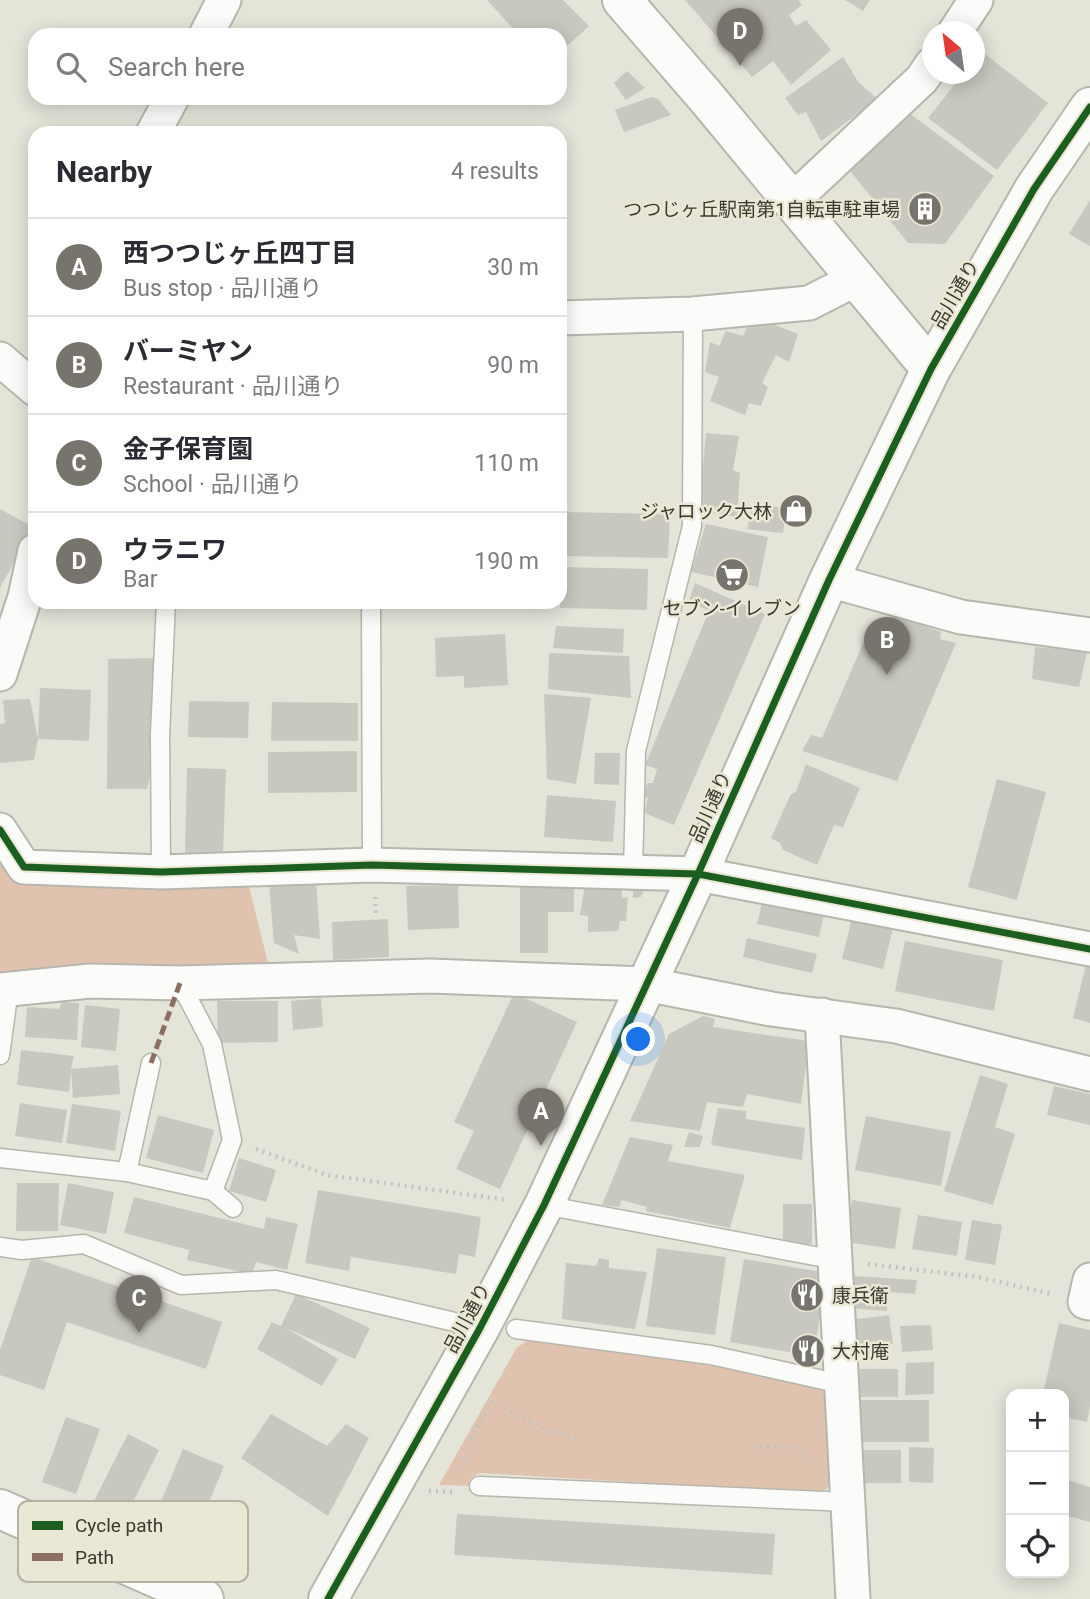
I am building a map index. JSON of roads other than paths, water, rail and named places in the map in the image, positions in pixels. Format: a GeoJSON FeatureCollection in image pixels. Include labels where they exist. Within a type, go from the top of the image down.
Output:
{"type":"FeatureCollection","features":[{"type":"Feature","properties":{"kind":"street"},"geometry":{"type":"LineString","coordinates":[[210,28],[224,0]]}},
{"type":"Feature","properties":{"kind":"street"},"geometry":{"type":"LineString","coordinates":[[622,0],[706,97],[931,369]]}},
{"type":"Feature","properties":{"kind":"street"},"geometry":{"type":"LineString","coordinates":[[962,21],[976,0]]}},
{"type":"Feature","properties":{"kind":"street"},"geometry":{"type":"LineString","coordinates":[[792,201],[922,79]]}},
{"type":"Feature","properties":{"kind":"street"},"geometry":{"type":"LineString","coordinates":[[157,126],[168,105]]}},
{"type":"Feature","properties":{"kind":"street","name":"品川通り"},"geometry":{"type":"LineString","coordinates":[[328,1599],[498,1329],[544,1205],[698,874],[829,580],[931,369],[1034,189],[1090,107]]}},
{"type":"Feature","properties":{"kind":"street"},"geometry":{"type":"LineString","coordinates":[[567,318],[692,314],[809,303],[856,279]]}},
{"type":"Feature","properties":{"kind":"street"},"geometry":{"type":"LineString","coordinates":[[0,359],[28,383]]}},
{"type":"Feature","properties":{"kind":"street"},"geometry":{"type":"LineString","coordinates":[[829,580],[961,617],[1090,635]]}},
{"type":"Feature","properties":{"kind":"street"},"geometry":{"type":"LineString","coordinates":[[0,674],[28,583]]}},
{"type":"Feature","properties":{"kind":"street"},"geometry":{"type":"LineString","coordinates":[[0,830],[24,867],[160,872],[372,865],[698,874],[1090,949]]}},
{"type":"Feature","properties":{"kind":"street"},"geometry":{"type":"LineString","coordinates":[[4,990],[90,981],[180,983],[430,976],[646,985],[771,1009],[896,1026],[1090,1074]]}},
{"type":"Feature","properties":{"kind":"street"},"geometry":{"type":"LineString","coordinates":[[822,1015],[853,1599]]}},
{"type":"Feature","properties":{"kind":"street"},"geometry":{"type":"LineString","coordinates":[[0,1509],[18,1517]]}},
{"type":"Feature","properties":{"kind":"street"},"geometry":{"type":"LineString","coordinates":[[165,1582],[204,1599]]}},
{"type":"Feature","properties":{"kind":"lane"},"geometry":{"type":"LineString","coordinates":[[634,872],[636,751],[692,526],[692,314]]}},
{"type":"Feature","properties":{"kind":"lane"},"geometry":{"type":"LineString","coordinates":[[160,872],[160,734],[166,609]]}},
{"type":"Feature","properties":{"kind":"lane"},"geometry":{"type":"LineString","coordinates":[[371,609],[372,865]]}},
{"type":"Feature","properties":{"kind":"lane"},"geometry":{"type":"LineString","coordinates":[[180,983],[212,1044],[232,1140],[213,1191]]}},
{"type":"Feature","properties":{"kind":"lane"},"geometry":{"type":"LineString","coordinates":[[0,1055],[4,990]]}},
{"type":"Feature","properties":{"kind":"lane"},"geometry":{"type":"LineString","coordinates":[[127,1172],[151,1063]]}},
{"type":"Feature","properties":{"kind":"lane"},"geometry":{"type":"LineString","coordinates":[[0,1158],[127,1172],[213,1191],[233,1208]]}},
{"type":"Feature","properties":{"kind":"lane"},"geometry":{"type":"LineString","coordinates":[[544,1205],[836,1260]]}},
{"type":"Feature","properties":{"kind":"lane"},"geometry":{"type":"LineString","coordinates":[[0,1247],[22,1250],[85,1244],[181,1285],[276,1280],[498,1329],[711,1355],[841,1384]]}},
{"type":"Feature","properties":{"kind":"lane"},"geometry":{"type":"LineString","coordinates":[[479,1486],[848,1502]]}},
{"type":"Feature","properties":{"kind":"place","name":"ウラニワ"},"geometry":{"type":"Point","coordinates":[740,66]}},
{"type":"Feature","properties":{"kind":"place","name":"つつじヶ丘駅南第1自転車駐車場"},"geometry":{"type":"Point","coordinates":[925,209]}},
{"type":"Feature","properties":{"kind":"place","name":"ジャロック大林"},"geometry":{"type":"Point","coordinates":[796,511]}},
{"type":"Feature","properties":{"kind":"place","name":"セブン-イレブン"},"geometry":{"type":"Point","coordinates":[732,575]}},
{"type":"Feature","properties":{"kind":"place","name":"バーミヤン"},"geometry":{"type":"Point","coordinates":[887,675]}},
{"type":"Feature","properties":{"kind":"place","name":"西つつじヶ丘四丁目"},"geometry":{"type":"Point","coordinates":[541,1146]}},
{"type":"Feature","properties":{"kind":"place","name":"康兵衛"},"geometry":{"type":"Point","coordinates":[807,1295]}},
{"type":"Feature","properties":{"kind":"place","name":"金子保育園"},"geometry":{"type":"Point","coordinates":[139,1333]}},
{"type":"Feature","properties":{"kind":"place","name":"大村庵"},"geometry":{"type":"Point","coordinates":[808,1351]}}]}
